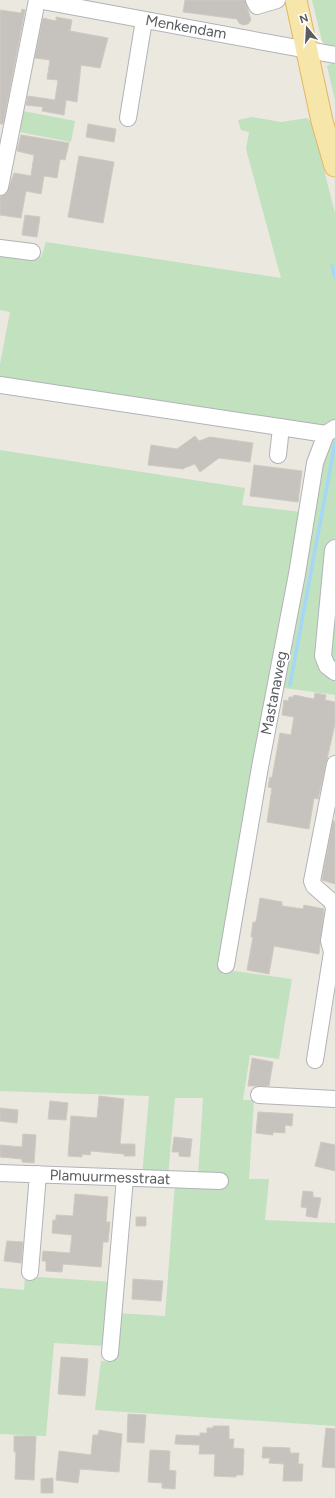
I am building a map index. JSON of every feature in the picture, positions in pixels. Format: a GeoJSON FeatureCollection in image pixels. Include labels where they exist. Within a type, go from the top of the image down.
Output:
{"type":"FeatureCollection","features":[{"type":"Feature","properties":{"kind":"main road"},"geometry":{"type":"LineString","coordinates":[[296,0],[322,121],[335,166]]}},
{"type":"Feature","properties":{"kind":"street","name":"Menkendam"},"geometry":{"type":"LineString","coordinates":[[37,0],[306,48],[335,55]]}},
{"type":"Feature","properties":{"kind":"street"},"geometry":{"type":"LineString","coordinates":[[0,187],[37,0]]}},
{"type":"Feature","properties":{"kind":"street"},"geometry":{"type":"LineString","coordinates":[[254,0],[257,6],[277,0]]}},
{"type":"Feature","properties":{"kind":"street"},"geometry":{"type":"LineString","coordinates":[[128,118],[144,20]]}},
{"type":"Feature","properties":{"kind":"street"},"geometry":{"type":"LineString","coordinates":[[0,248],[32,252]]}},
{"type":"Feature","properties":{"kind":"street"},"geometry":{"type":"LineString","coordinates":[[0,385],[281,428],[330,431]]}},
{"type":"Feature","properties":{"kind":"street"},"geometry":{"type":"LineString","coordinates":[[278,455],[281,428]]}},
{"type":"Feature","properties":{"kind":"street","name":"Mastanaweg"},"geometry":{"type":"LineString","coordinates":[[226,965],[260,767],[297,574],[315,463],[330,431]]}},
{"type":"Feature","properties":{"kind":"street"},"geometry":{"type":"LineString","coordinates":[[335,548],[333,550],[323,656],[327,666],[335,672]]}},
{"type":"Feature","properties":{"kind":"street"},"geometry":{"type":"LineString","coordinates":[[315,1060],[332,952],[329,941],[334,909],[330,900],[314,886],[312,881],[335,764]]}},
{"type":"Feature","properties":{"kind":"street"},"geometry":{"type":"LineString","coordinates":[[258,1095],[335,1099]]}},
{"type":"Feature","properties":{"kind":"street","name":"Plamuurmesstraat"},"geometry":{"type":"LineString","coordinates":[[0,1173],[220,1181]]}},
{"type":"Feature","properties":{"kind":"street"},"geometry":{"type":"LineString","coordinates":[[30,1272],[38,1174]]}},
{"type":"Feature","properties":{"kind":"street"},"geometry":{"type":"LineString","coordinates":[[110,1353],[125,1178]]}},
{"type":"Feature","properties":{"kind":"green space"},"geometry":{"type":"Polygon","coordinates":[[[312,0],[335,0],[335,51],[327,47],[322,41],[312,0]]]}},
{"type":"Feature","properties":{"kind":"green space"},"geometry":{"type":"Polygon","coordinates":[[[335,63],[335,100],[327,66],[335,63]]]}},
{"type":"Feature","properties":{"kind":"green space"},"geometry":{"type":"Polygon","coordinates":[[[18,110],[75,121],[71,142],[14,131],[18,110]]]}},
{"type":"Feature","properties":{"kind":"green space"},"geometry":{"type":"Polygon","coordinates":[[[252,117],[281,122],[307,118],[312,123],[335,213],[335,424],[326,429],[0,379],[0,364],[10,312],[0,310],[0,251],[41,257],[46,242],[281,278],[246,149],[249,132],[241,130],[238,120],[252,117]]]}},
{"type":"Feature","properties":{"kind":"green space"},"geometry":{"type":"Polygon","coordinates":[[[335,434],[335,695],[277,687],[319,462],[335,434]]]}},
{"type":"Feature","properties":{"kind":"green space"},"geometry":{"type":"Polygon","coordinates":[[[0,450],[245,488],[242,505],[301,512],[219,969],[292,979],[279,1059],[250,1055],[243,1100],[254,1100],[249,1179],[269,1179],[265,1220],[335,1223],[335,1426],[95,1410],[101,1361],[112,1362],[117,1313],[165,1316],[175,1183],[198,1177],[203,1098],[175,1098],[168,1177],[142,1176],[149,1096],[0,1091],[0,450]]]}},
{"type":"Feature","properties":{"kind":"green space"},"geometry":{"type":"Polygon","coordinates":[[[25,1276],[111,1282],[105,1346],[54,1343],[46,1436],[0,1434],[0,1288],[24,1290],[25,1276]]]}},
{"type":"Feature","properties":{"kind":"building"},"geometry":{"type":"Polygon","coordinates":[[[185,0],[245,0],[251,20],[248,24],[243,25],[239,23],[237,19],[183,12],[185,0]]]}},
{"type":"Feature","properties":{"kind":"building"},"geometry":{"type":"Polygon","coordinates":[[[22,9],[25,10],[3,124],[0,124],[0,10],[21,13],[22,9]]]}},
{"type":"Feature","properties":{"kind":"building"},"geometry":{"type":"Polygon","coordinates":[[[56,17],[72,20],[70,31],[108,38],[100,68],[81,65],[77,102],[66,100],[64,115],[42,111],[43,107],[26,105],[28,96],[55,100],[58,80],[47,79],[50,60],[35,58],[43,18],[56,21],[56,17]]]}},
{"type":"Feature","properties":{"kind":"building"},"geometry":{"type":"Polygon","coordinates":[[[88,124],[116,129],[114,142],[86,137],[88,124]]]}},
{"type":"Feature","properties":{"kind":"building"},"geometry":{"type":"Polygon","coordinates":[[[21,135],[69,143],[65,160],[60,159],[57,178],[44,176],[41,194],[26,191],[21,218],[0,215],[0,197],[7,193],[14,173],[31,176],[34,155],[17,151],[21,135]]]}},
{"type":"Feature","properties":{"kind":"building"},"geometry":{"type":"Polygon","coordinates":[[[79,156],[114,162],[103,223],[68,217],[79,156]]]}},
{"type":"Feature","properties":{"kind":"building"},"geometry":{"type":"Polygon","coordinates":[[[25,215],[40,217],[37,237],[22,235],[25,215]]]}},
{"type":"Feature","properties":{"kind":"building"},"geometry":{"type":"Polygon","coordinates":[[[195,436],[199,441],[210,437],[253,443],[250,462],[219,458],[200,472],[195,464],[184,469],[148,465],[151,445],[177,449],[195,436]]]}},
{"type":"Feature","properties":{"kind":"building"},"geometry":{"type":"Polygon","coordinates":[[[254,465],[302,471],[298,502],[250,496],[254,465]]]}},
{"type":"Feature","properties":{"kind":"building"},"geometry":{"type":"Polygon","coordinates":[[[315,693],[326,695],[325,700],[335,702],[335,724],[318,799],[314,798],[309,829],[267,822],[272,788],[268,787],[270,777],[272,778],[280,733],[291,735],[294,717],[282,715],[284,700],[288,701],[289,697],[293,697],[294,695],[314,699],[315,693]]]}},
{"type":"Feature","properties":{"kind":"building"},"geometry":{"type":"Polygon","coordinates":[[[333,821],[335,821],[335,884],[322,880],[333,821]]]}},
{"type":"Feature","properties":{"kind":"building"},"geometry":{"type":"Polygon","coordinates":[[[260,898],[282,902],[282,906],[303,909],[304,905],[324,909],[319,954],[274,946],[269,974],[247,970],[253,937],[251,937],[253,922],[256,922],[260,898]]]}},
{"type":"Feature","properties":{"kind":"building"},"geometry":{"type":"Polygon","coordinates":[[[252,1058],[273,1062],[269,1086],[248,1086],[252,1058]]]}},
{"type":"Feature","properties":{"kind":"building"},"geometry":{"type":"Polygon","coordinates":[[[99,1096],[124,1099],[120,1144],[135,1144],[135,1156],[124,1156],[124,1154],[91,1151],[90,1155],[82,1154],[82,1157],[68,1156],[71,1116],[97,1118],[99,1096]]]}},
{"type":"Feature","properties":{"kind":"building"},"geometry":{"type":"Polygon","coordinates":[[[50,1101],[68,1103],[66,1120],[48,1119],[50,1101]]]}},
{"type":"Feature","properties":{"kind":"building"},"geometry":{"type":"Polygon","coordinates":[[[0,1108],[18,1110],[17,1123],[0,1121],[0,1108]]]}},
{"type":"Feature","properties":{"kind":"building"},"geometry":{"type":"Polygon","coordinates":[[[258,1112],[293,1114],[292,1126],[285,1125],[285,1133],[273,1132],[273,1135],[256,1133],[258,1112]]]}},
{"type":"Feature","properties":{"kind":"building"},"geometry":{"type":"Polygon","coordinates":[[[23,1134],[36,1135],[34,1163],[22,1162],[22,1159],[0,1157],[0,1145],[22,1147],[23,1134]]]}},
{"type":"Feature","properties":{"kind":"building"},"geometry":{"type":"Polygon","coordinates":[[[174,1137],[192,1139],[190,1157],[179,1156],[179,1152],[172,1152],[174,1137]]]}},
{"type":"Feature","properties":{"kind":"building"},"geometry":{"type":"Polygon","coordinates":[[[321,1142],[335,1145],[335,1171],[315,1166],[321,1142]]]}},
{"type":"Feature","properties":{"kind":"building"},"geometry":{"type":"Polygon","coordinates":[[[303,1191],[313,1192],[313,1197],[321,1198],[317,1218],[306,1216],[307,1208],[301,1207],[303,1191]]]}},
{"type":"Feature","properties":{"kind":"building"},"geometry":{"type":"Polygon","coordinates":[[[75,1194],[108,1197],[106,1222],[110,1222],[108,1242],[103,1242],[101,1267],[63,1264],[62,1272],[46,1271],[46,1261],[42,1261],[43,1251],[70,1253],[72,1235],[52,1233],[53,1220],[56,1220],[56,1215],[73,1216],[75,1194]]]}},
{"type":"Feature","properties":{"kind":"building"},"geometry":{"type":"Polygon","coordinates":[[[136,1217],[146,1217],[146,1226],[136,1226],[136,1217]]]}},
{"type":"Feature","properties":{"kind":"building"},"geometry":{"type":"Polygon","coordinates":[[[7,1241],[23,1242],[21,1263],[4,1261],[7,1241]]]}},
{"type":"Feature","properties":{"kind":"building"},"geometry":{"type":"Polygon","coordinates":[[[133,1279],[163,1281],[161,1301],[132,1299],[133,1279]]]}},
{"type":"Feature","properties":{"kind":"building"},"geometry":{"type":"Polygon","coordinates":[[[61,1357],[88,1359],[85,1396],[58,1394],[61,1357]]]}},
{"type":"Feature","properties":{"kind":"building"},"geometry":{"type":"Polygon","coordinates":[[[128,1414],[146,1415],[144,1443],[127,1442],[128,1414]]]}},
{"type":"Feature","properties":{"kind":"building"},"geometry":{"type":"Polygon","coordinates":[[[213,1426],[229,1426],[229,1439],[234,1439],[233,1448],[244,1449],[243,1475],[236,1475],[236,1477],[214,1476],[215,1454],[199,1454],[200,1445],[175,1444],[176,1435],[200,1436],[200,1433],[207,1433],[207,1428],[213,1428],[213,1426]]]}},
{"type":"Feature","properties":{"kind":"building"},"geometry":{"type":"Polygon","coordinates":[[[326,1428],[335,1429],[335,1468],[322,1467],[326,1428]]]}},
{"type":"Feature","properties":{"kind":"building"},"geometry":{"type":"Polygon","coordinates":[[[99,1430],[122,1434],[119,1472],[80,1469],[78,1483],[56,1480],[59,1451],[91,1455],[93,1435],[98,1435],[99,1430]]]}},
{"type":"Feature","properties":{"kind":"building"},"geometry":{"type":"Polygon","coordinates":[[[14,1436],[36,1436],[34,1480],[15,1479],[16,1452],[14,1452],[14,1436]]]}},
{"type":"Feature","properties":{"kind":"building"},"geometry":{"type":"Polygon","coordinates":[[[263,1447],[290,1448],[290,1453],[299,1453],[298,1464],[303,1464],[302,1481],[283,1481],[284,1464],[269,1463],[270,1458],[262,1458],[263,1447]]]}},
{"type":"Feature","properties":{"kind":"building"},"geometry":{"type":"Polygon","coordinates":[[[150,1450],[170,1451],[169,1470],[176,1471],[175,1489],[162,1488],[162,1483],[148,1482],[150,1450]]]}},
{"type":"Feature","properties":{"kind":"building"},"geometry":{"type":"Polygon","coordinates":[[[53,1478],[53,1493],[41,1493],[41,1479],[53,1478]]]}},
{"type":"Feature","properties":{"kind":"waterway"},"geometry":{"type":"LineString","coordinates":[[332,266],[335,277]]}},
{"type":"Feature","properties":{"kind":"waterway"},"geometry":{"type":"LineString","coordinates":[[290,685],[335,443]]}}]}
